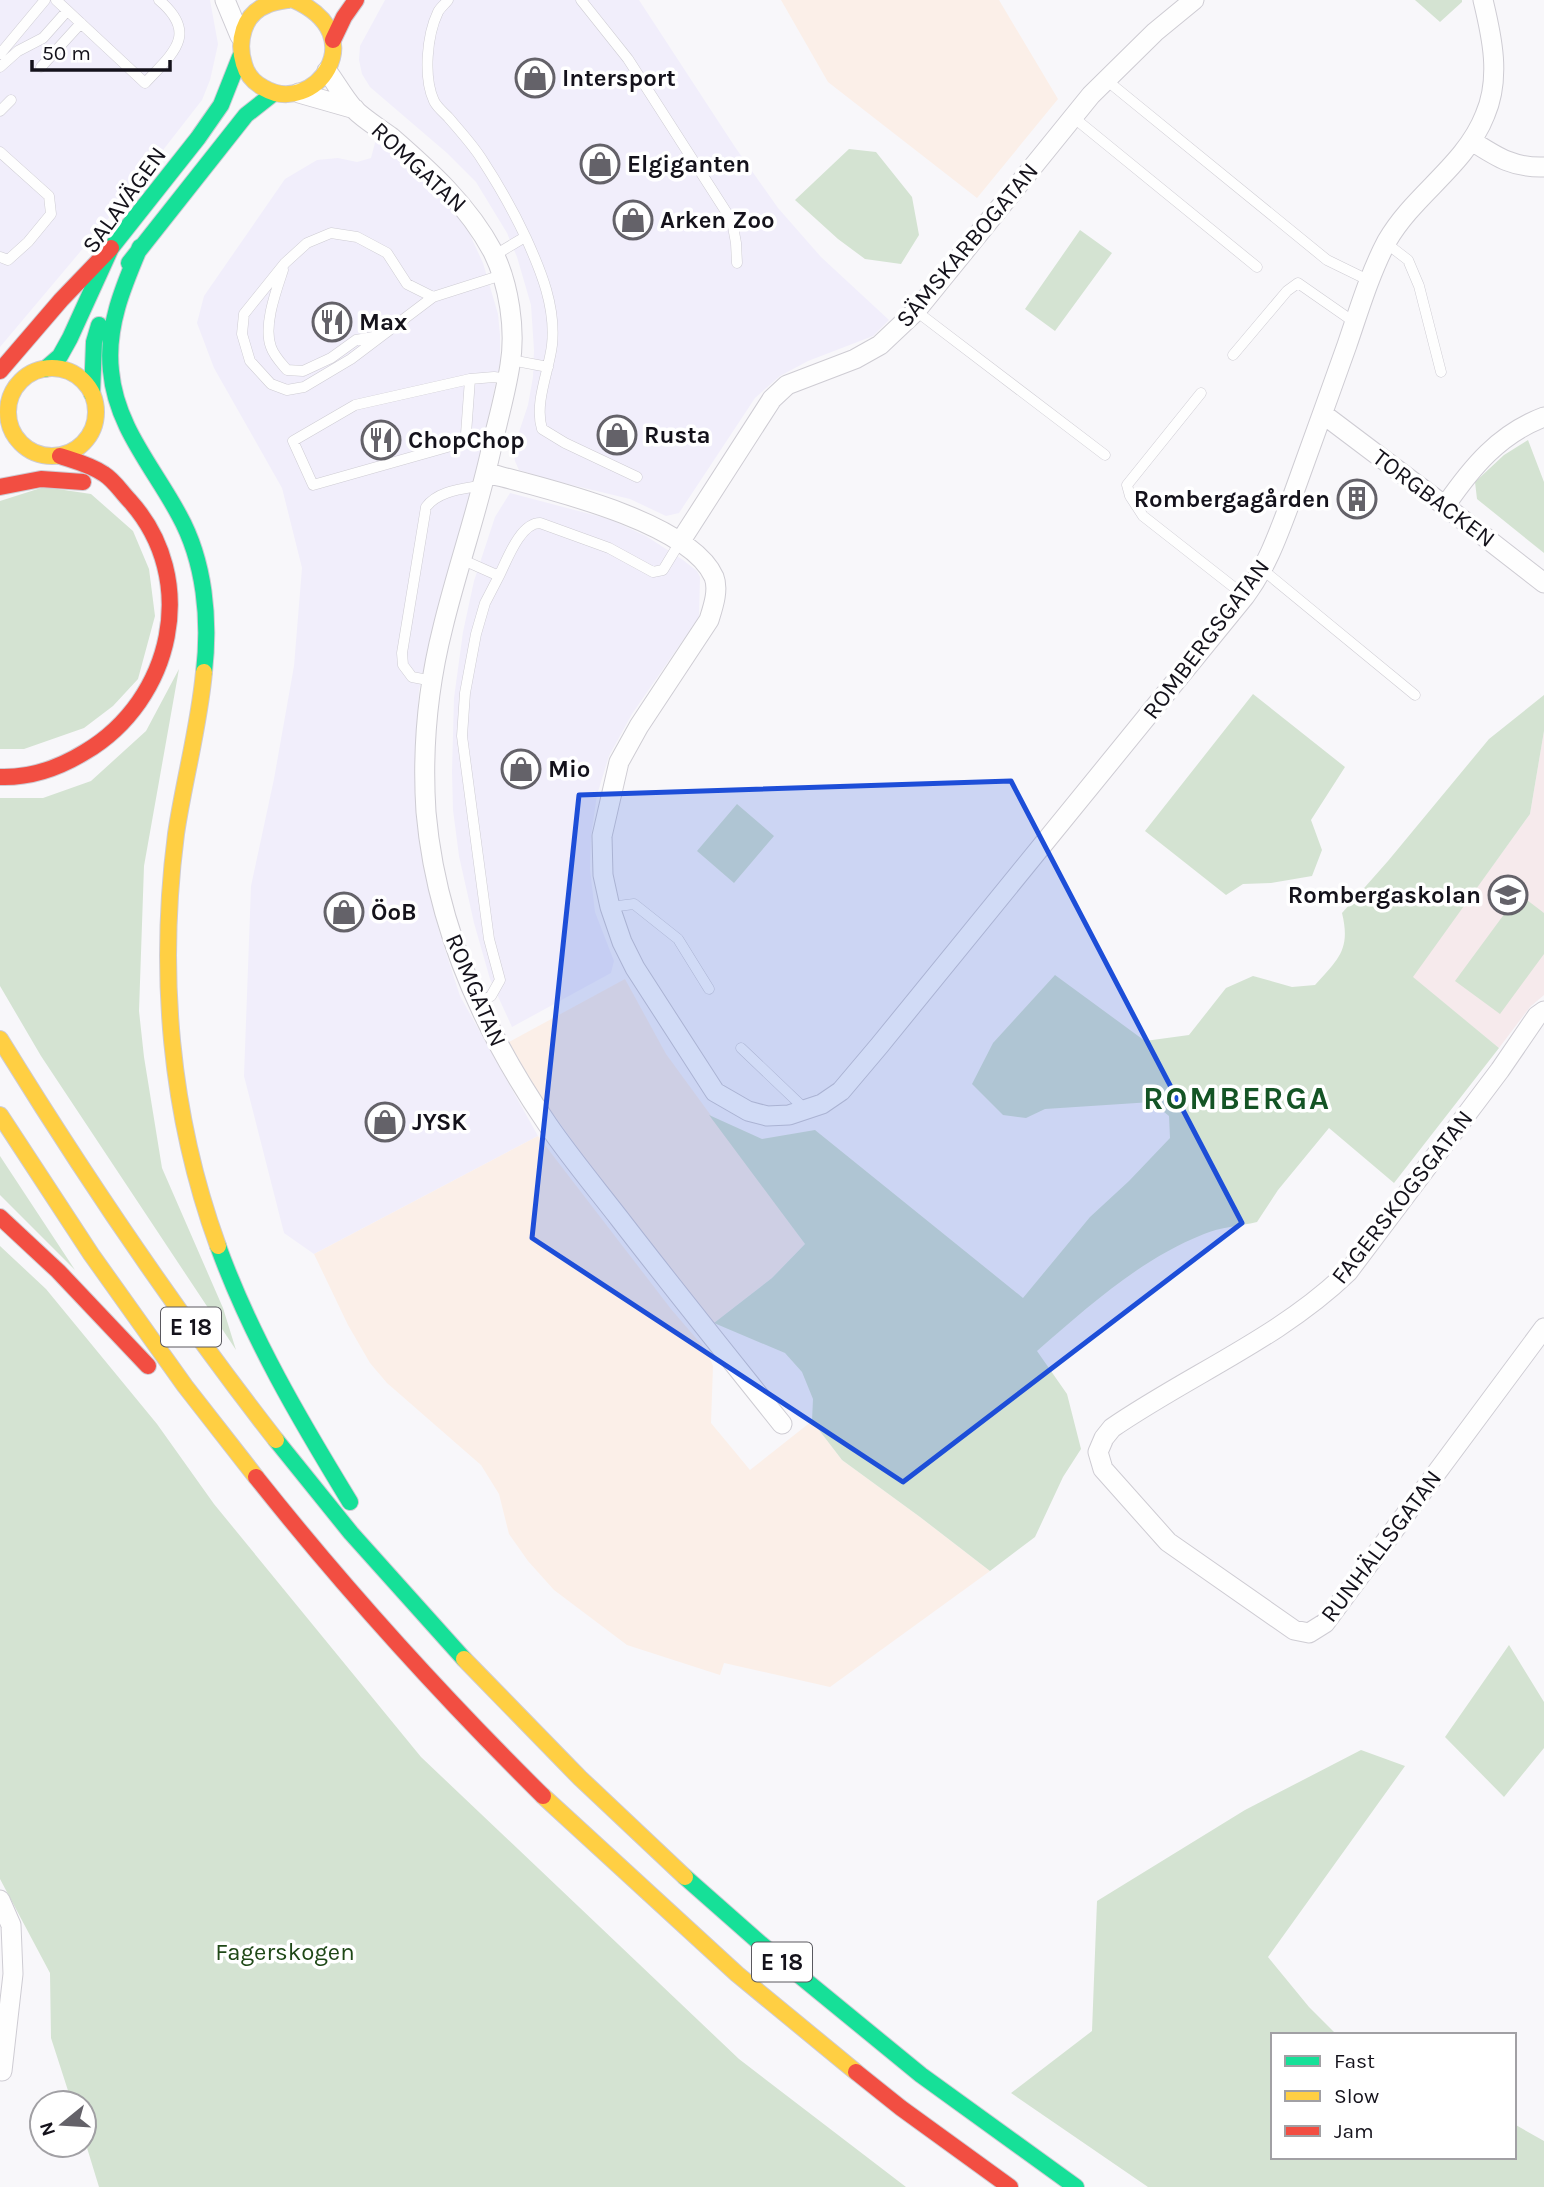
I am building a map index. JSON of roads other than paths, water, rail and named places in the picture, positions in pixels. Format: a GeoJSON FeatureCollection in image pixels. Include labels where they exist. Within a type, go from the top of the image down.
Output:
{"type":"FeatureCollection","features":[{"type":"Feature","properties":{"kind":"main road"},"geometry":{"type":"LineString","coordinates":[[240,36],[245,23],[264,5],[277,0],[291,0],[308,5],[320,13],[329,26],[333,40],[333,56],[327,71],[315,85],[299,93],[274,93],[262,88],[244,69],[240,57]]}},
{"type":"Feature","properties":{"kind":"main road"},"geometry":{"type":"LineString","coordinates":[[333,40],[356,0]]}},
{"type":"Feature","properties":{"kind":"main road","name":"SALAVÄGEN"},"geometry":{"type":"LineString","coordinates":[[45,369],[60,356],[71,338],[111,248],[221,105],[240,57],[240,36]]}},
{"type":"Feature","properties":{"kind":"main road","name":"SALAVÄGEN"},"geometry":{"type":"LineString","coordinates":[[94,402],[93,355],[98,326],[117,281],[140,247],[246,115],[274,93]]}},
{"type":"Feature","properties":{"kind":"main road"},"geometry":{"type":"LineString","coordinates":[[140,247],[112,328],[110,372],[121,417],[186,528],[198,566],[205,610],[205,656],[199,706],[178,824],[169,906],[166,975],[171,1045],[181,1116],[196,1182],[221,1255],[249,1321],[323,1458],[408,1597]]}},
{"type":"Feature","properties":{"kind":"main road"},"geometry":{"type":"LineString","coordinates":[[0,372],[61,300],[111,248]]}},
{"type":"Feature","properties":{"kind":"main road"},"geometry":{"type":"LineString","coordinates":[[0,777],[10,778],[56,768],[102,744],[122,726],[139,706],[162,663],[171,615],[171,587],[166,563],[142,514],[109,478],[82,463],[36,453],[16,438],[5,409],[18,384],[35,372],[45,369],[68,371],[78,377],[86,384],[112,433],[158,481]]}},
{"type":"Feature","properties":{"kind":"main road"},"geometry":{"type":"LineString","coordinates":[[23,463],[72,452],[82,444],[91,434],[95,422],[94,402]]}},
{"type":"Feature","properties":{"kind":"main road"},"geometry":{"type":"LineString","coordinates":[[0,487],[40,478],[96,484],[123,494]]}},
{"type":"Feature","properties":{"kind":"main road","name":"E 18"},"geometry":{"type":"LineString","coordinates":[[0,1039],[40,1106],[122,1231],[215,1361],[303,1473],[408,1597],[590,1788],[691,1883],[921,2075],[1076,2187]]}},
{"type":"Feature","properties":{"kind":"main road","name":"E 18"},"geometry":{"type":"LineString","coordinates":[[0,1115],[90,1254],[185,1386],[274,1499],[456,1707],[564,1817],[737,1975],[901,2108],[1010,2187]]}},
{"type":"Feature","properties":{"kind":"main road"},"geometry":{"type":"LineString","coordinates":[[0,1217],[58,1271],[274,1499]]}},
{"type":"Feature","properties":{"kind":"street"},"geometry":{"type":"LineString","coordinates":[[225,0],[240,36]]}},
{"type":"Feature","properties":{"kind":"street","name":"SÄMSKARBOGATAN"},"geometry":{"type":"LineString","coordinates":[[680,542],[772,399],[787,385],[855,359],[880,345],[916,311],[1105,79],[1194,0]]}},
{"type":"Feature","properties":{"kind":"street","name":"ROMBERGSGATAN"},"geometry":{"type":"LineString","coordinates":[[610,907],[622,942],[635,968],[715,1092],[748,1111],[767,1116],[789,1115],[805,1110],[822,1104],[842,1091],[1245,596],[1263,570],[1386,243],[1415,204],[1451,168],[1472,141],[1486,114],[1494,76],[1494,51],[1483,0]]}},
{"type":"Feature","properties":{"kind":"street","name":"ROMGATAN"},"geometry":{"type":"LineString","coordinates":[[327,71],[355,109],[395,141],[449,191],[474,219],[495,255],[509,312],[509,370],[486,479],[443,628],[433,681],[425,769],[426,812],[433,860],[449,929],[477,1003],[499,1047],[550,1128],[782,1424]]}},
{"type":"Feature","properties":{"kind":"street","name":"ROMGATAN"},"geometry":{"type":"LineString","coordinates":[[299,93],[355,109]]}},
{"type":"Feature","properties":{"kind":"street"},"geometry":{"type":"LineString","coordinates":[[1472,141],[1499,159],[1525,167],[1544,167]]}},
{"type":"Feature","properties":{"kind":"street","name":"TORGBACKEN"},"geometry":{"type":"LineString","coordinates":[[1323,414],[1544,583]]}},
{"type":"Feature","properties":{"kind":"street"},"geometry":{"type":"LineString","coordinates":[[1445,506],[1467,474],[1501,439],[1544,417]]}},
{"type":"Feature","properties":{"kind":"street"},"geometry":{"type":"LineString","coordinates":[[486,479],[623,513],[680,542],[705,562],[715,580],[715,601],[709,620],[618,762],[602,836],[603,875],[610,907]]}},
{"type":"Feature","properties":{"kind":"street","name":"FAGERSKOGSGATAN"},"geometry":{"type":"LineString","coordinates":[[1098,1452],[1112,1428],[1283,1324],[1322,1296],[1348,1272],[1500,1070],[1537,1016],[1544,1011]]}},
{"type":"Feature","properties":{"kind":"street","name":"RUNHÄLLSGATAN"},"geometry":{"type":"LineString","coordinates":[[1098,1452],[1103,1469],[1168,1542],[1294,1630],[1309,1633],[1325,1623],[1544,1328]]}},
{"type":"Feature","properties":{"kind":"street"},"geometry":{"type":"LineString","coordinates":[[0,1900],[11,1925],[13,1974],[2,2071]]}},
{"type":"Feature","properties":{"kind":"lane"},"geometry":{"type":"LineString","coordinates":[[0,54],[45,0]]}},
{"type":"Feature","properties":{"kind":"lane"},"geometry":{"type":"LineString","coordinates":[[56,0],[145,83],[175,52],[181,35],[176,17],[159,0]]}},
{"type":"Feature","properties":{"kind":"lane"},"geometry":{"type":"LineString","coordinates":[[448,0],[438,10],[430,39],[430,88],[435,103],[480,156],[504,196],[543,281],[550,303],[552,344],[540,414],[542,429],[565,443],[637,477]]}},
{"type":"Feature","properties":{"kind":"lane"},"geometry":{"type":"LineString","coordinates":[[581,0],[628,59],[732,221],[737,263]]}},
{"type":"Feature","properties":{"kind":"lane"},"geometry":{"type":"LineString","coordinates":[[0,67],[18,51],[43,37],[67,11]]}},
{"type":"Feature","properties":{"kind":"lane"},"geometry":{"type":"LineString","coordinates":[[41,67],[81,23]]}},
{"type":"Feature","properties":{"kind":"lane"},"geometry":{"type":"LineString","coordinates":[[1105,79],[1327,260],[1370,281]]}},
{"type":"Feature","properties":{"kind":"lane"},"geometry":{"type":"LineString","coordinates":[[0,111],[11,100]]}},
{"type":"Feature","properties":{"kind":"lane"},"geometry":{"type":"LineString","coordinates":[[1073,117],[1258,267]]}},
{"type":"Feature","properties":{"kind":"lane"},"geometry":{"type":"LineString","coordinates":[[0,152],[49,195],[51,214],[28,242],[8,260],[0,257]]}},
{"type":"Feature","properties":{"kind":"lane"},"geometry":{"type":"LineString","coordinates":[[433,297],[407,284],[387,253],[358,237],[331,233],[307,243],[285,263],[244,314],[242,334],[250,361],[271,384],[287,390],[304,387],[351,359],[433,297],[502,275]]}},
{"type":"Feature","properties":{"kind":"lane"},"geometry":{"type":"LineString","coordinates":[[495,255],[525,237]]}},
{"type":"Feature","properties":{"kind":"lane"},"geometry":{"type":"LineString","coordinates":[[1386,243],[1408,260],[1419,286],[1441,372]]}},
{"type":"Feature","properties":{"kind":"lane"},"geometry":{"type":"LineString","coordinates":[[285,263],[273,301],[270,345],[278,361],[287,370],[303,371],[331,358],[356,340],[382,336]]}},
{"type":"Feature","properties":{"kind":"lane"},"geometry":{"type":"LineString","coordinates":[[1233,355],[1287,291],[1298,283],[1354,323]]}},
{"type":"Feature","properties":{"kind":"lane"},"geometry":{"type":"LineString","coordinates":[[916,311],[1105,455]]}},
{"type":"Feature","properties":{"kind":"lane"},"geometry":{"type":"LineString","coordinates":[[470,379],[466,434],[458,444],[313,485],[293,441],[355,405],[470,379],[495,377],[509,370],[548,367]]}},
{"type":"Feature","properties":{"kind":"lane"},"geometry":{"type":"LineString","coordinates":[[1200,393],[1126,485],[1143,516],[1245,596]]}},
{"type":"Feature","properties":{"kind":"lane"},"geometry":{"type":"LineString","coordinates":[[466,434],[493,441]]}},
{"type":"Feature","properties":{"kind":"lane"},"geometry":{"type":"LineString","coordinates":[[433,681],[412,677],[403,665],[402,653],[426,507],[440,494],[486,479]]}},
{"type":"Feature","properties":{"kind":"lane"},"geometry":{"type":"LineString","coordinates":[[477,1003],[491,996],[500,980],[489,939],[463,736],[465,693],[485,603],[524,531],[535,523],[609,548],[653,572],[663,570],[680,542]]}},
{"type":"Feature","properties":{"kind":"lane"},"geometry":{"type":"LineString","coordinates":[[463,560],[499,576]]}},
{"type":"Feature","properties":{"kind":"lane"},"geometry":{"type":"LineString","coordinates":[[1263,570],[1415,695]]}},
{"type":"Feature","properties":{"kind":"lane"},"geometry":{"type":"LineString","coordinates":[[610,907],[634,904],[678,939],[709,989]]}},
{"type":"Feature","properties":{"kind":"lane"},"geometry":{"type":"LineString","coordinates":[[741,1048],[805,1110]]}},
{"type":"Feature","properties":{"kind":"place","name":"Intersport"},"geometry":{"type":"Point","coordinates":[535,78]}},
{"type":"Feature","properties":{"kind":"place","name":"Elgiganten"},"geometry":{"type":"Point","coordinates":[600,164]}},
{"type":"Feature","properties":{"kind":"place","name":"Arken Zoo"},"geometry":{"type":"Point","coordinates":[633,220]}},
{"type":"Feature","properties":{"kind":"place","name":"Max"},"geometry":{"type":"Point","coordinates":[332,322]}},
{"type":"Feature","properties":{"kind":"place","name":"Rusta"},"geometry":{"type":"Point","coordinates":[617,435]}},
{"type":"Feature","properties":{"kind":"place","name":"ChopChop"},"geometry":{"type":"Point","coordinates":[381,440]}},
{"type":"Feature","properties":{"kind":"place","name":"Rombergagården"},"geometry":{"type":"Point","coordinates":[1357,499]}},
{"type":"Feature","properties":{"kind":"place","name":"Mio"},"geometry":{"type":"Point","coordinates":[521,769]}},
{"type":"Feature","properties":{"kind":"place","name":"Rombergaskolan"},"geometry":{"type":"Point","coordinates":[1508,895]}},
{"type":"Feature","properties":{"kind":"place","name":"ÖoB"},"geometry":{"type":"Point","coordinates":[344,912]}},
{"type":"Feature","properties":{"kind":"place","name":"JYSK"},"geometry":{"type":"Point","coordinates":[385,1122]}},
{"type":"Feature","properties":{"kind":"district","name":"ROMBERGA"},"geometry":{"type":"Point","coordinates":[1237,1098]}},
{"type":"Feature","properties":{"kind":"park label","name":"Fagerskogen"},"geometry":{"type":"Point","coordinates":[285,1952]}}]}
